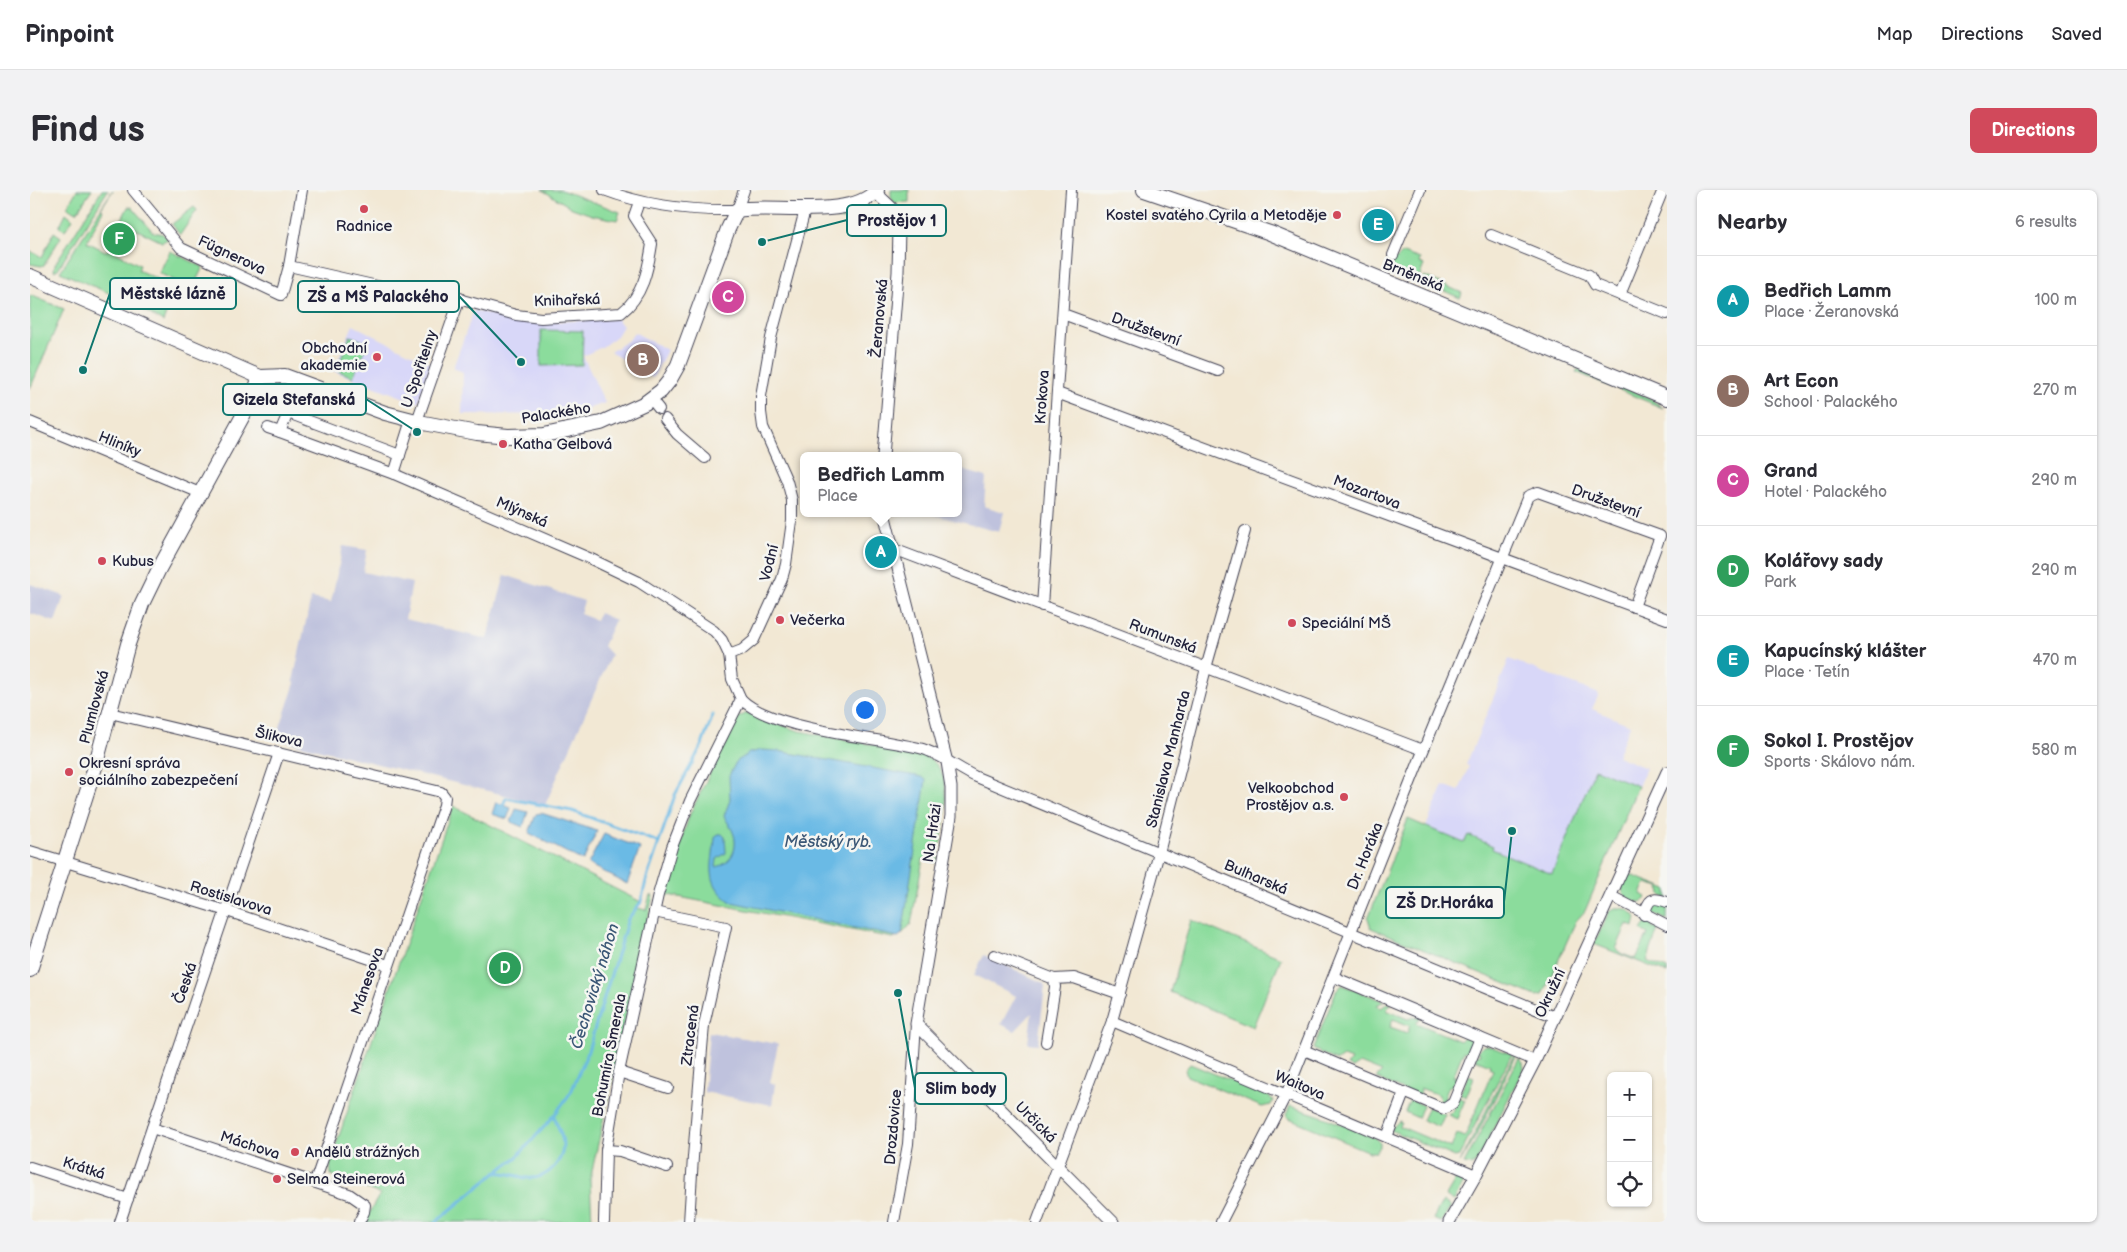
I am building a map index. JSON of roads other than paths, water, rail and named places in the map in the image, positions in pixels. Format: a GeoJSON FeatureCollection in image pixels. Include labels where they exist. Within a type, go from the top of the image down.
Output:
{"type":"FeatureCollection","features":[{"type":"Feature","properties":{"kind":"main road","name":"Brněnská"},"geometry":{"type":"LineString","coordinates":[[1144,190],[1270,233],[1667,398]]}},
{"type":"Feature","properties":{"kind":"main road"},"geometry":{"type":"LineString","coordinates":[[737,210],[805,210],[854,203],[876,191]]}},
{"type":"Feature","properties":{"kind":"main road","name":"Palackého"},"geometry":{"type":"LineString","coordinates":[[260,376],[285,376],[385,413],[414,421],[495,435],[544,435],[601,423],[633,409],[655,404],[678,365],[730,224],[737,210]]}},
{"type":"Feature","properties":{"kind":"main road"},"geometry":{"type":"LineString","coordinates":[[30,276],[159,334],[260,376]]}},
{"type":"Feature","properties":{"kind":"main road","name":"Plumlovská"},"geometry":{"type":"LineString","coordinates":[[30,970],[110,713],[128,644],[142,604],[158,569],[251,401],[260,376]]}},
{"type":"Feature","properties":{"kind":"street","name":"Fügnerova"},"geometry":{"type":"LineString","coordinates":[[133,190],[172,238],[188,252],[281,295],[289,266]]}},
{"type":"Feature","properties":{"kind":"street"},"geometry":{"type":"LineString","coordinates":[[289,266],[302,190]]}},
{"type":"Feature","properties":{"kind":"street"},"geometry":{"type":"LineString","coordinates":[[604,190],[639,202],[711,211],[737,210],[744,190]]}},
{"type":"Feature","properties":{"kind":"street","name":"Krokova"},"geometry":{"type":"LineString","coordinates":[[1042,606],[1070,190]]}},
{"type":"Feature","properties":{"kind":"street"},"geometry":{"type":"LineString","coordinates":[[1393,254],[1420,190]]}},
{"type":"Feature","properties":{"kind":"street"},"geometry":{"type":"LineString","coordinates":[[1620,295],[1663,190]]}},
{"type":"Feature","properties":{"kind":"street","name":"Žeranovská"},"geometry":{"type":"LineString","coordinates":[[876,191],[891,207],[900,228],[883,452]]}},
{"type":"Feature","properties":{"kind":"street","name":"Knihařská"},"geometry":{"type":"LineString","coordinates":[[289,266],[426,297],[444,295],[460,298],[516,315],[541,318],[621,313],[631,305],[637,296],[647,272],[652,244],[634,216],[639,202]]}},
{"type":"Feature","properties":{"kind":"street","name":"Vodní"},"geometry":{"type":"LineString","coordinates":[[729,655],[749,646],[765,618],[782,579],[792,521],[790,490],[763,427],[761,404],[771,338],[805,210]]}},
{"type":"Feature","properties":{"kind":"street"},"geometry":{"type":"LineString","coordinates":[[1491,235],[1589,275],[1595,285],[1667,314]]}},
{"type":"Feature","properties":{"kind":"street","name":"U Spořitelny"},"geometry":{"type":"LineString","coordinates":[[394,474],[460,298]]}},
{"type":"Feature","properties":{"kind":"street","name":"Družstevní"},"geometry":{"type":"LineString","coordinates":[[1063,314],[1218,371]]}},
{"type":"Feature","properties":{"kind":"street","name":"Mozartova"},"geometry":{"type":"LineString","coordinates":[[1057,393],[1667,619]]}},
{"type":"Feature","properties":{"kind":"street"},"geometry":{"type":"LineString","coordinates":[[280,432],[288,413],[400,455]]}},
{"type":"Feature","properties":{"kind":"street"},"geometry":{"type":"LineString","coordinates":[[665,418],[677,434],[706,458]]}},
{"type":"Feature","properties":{"kind":"street","name":"Hliníky"},"geometry":{"type":"LineString","coordinates":[[30,422],[200,493]]}},
{"type":"Feature","properties":{"kind":"street","name":"Mlýnská"},"geometry":{"type":"LineString","coordinates":[[268,428],[394,474],[639,582],[714,631],[722,640],[729,655]]}},
{"type":"Feature","properties":{"kind":"street","name":"Družstevní"},"geometry":{"type":"LineString","coordinates":[[1528,496],[1538,492],[1660,536],[1634,607]]}},
{"type":"Feature","properties":{"kind":"street","name":"Dr. Horáka"},"geometry":{"type":"LineString","coordinates":[[1221,1222],[1286,1095],[1528,496]]}},
{"type":"Feature","properties":{"kind":"street"},"geometry":{"type":"LineString","coordinates":[[885,517],[891,548],[947,762]]}},
{"type":"Feature","properties":{"kind":"street","name":"Stanislava Manharda"},"geometry":{"type":"LineString","coordinates":[[1037,1222],[1112,1022],[1159,853],[1206,668],[1245,531]]}},
{"type":"Feature","properties":{"kind":"street","name":"Rumunská"},"geometry":{"type":"LineString","coordinates":[[891,548],[1424,750]]}},
{"type":"Feature","properties":{"kind":"street"},"geometry":{"type":"LineString","coordinates":[[729,655],[732,679],[741,699],[758,710],[790,723],[926,750],[947,762]]}},
{"type":"Feature","properties":{"kind":"street","name":"Bohumíra Šmerala"},"geometry":{"type":"LineString","coordinates":[[604,1222],[606,1150],[619,1072],[658,895],[672,848],[690,801],[741,699]]}},
{"type":"Feature","properties":{"kind":"street","name":"Šlikova"},"geometry":{"type":"LineString","coordinates":[[110,713],[441,792]]}},
{"type":"Feature","properties":{"kind":"street","name":"Česká"},"geometry":{"type":"LineString","coordinates":[[120,1222],[279,753]]}},
{"type":"Feature","properties":{"kind":"street","name":"Bulharská"},"geometry":{"type":"LineString","coordinates":[[947,762],[974,776],[1555,1017]]}},
{"type":"Feature","properties":{"kind":"street","name":"Na Hrázi"},"geometry":{"type":"LineString","coordinates":[[929,945],[952,804],[947,762]]}},
{"type":"Feature","properties":{"kind":"street","name":"Okružní"},"geometry":{"type":"LineString","coordinates":[[1449,1222],[1476,1175],[1534,1061],[1667,772]]}},
{"type":"Feature","properties":{"kind":"street","name":"Mánesova"},"geometry":{"type":"LineString","coordinates":[[315,1182],[444,805],[445,797],[441,792]]}},
{"type":"Feature","properties":{"kind":"street","name":"Rostislavova"},"geometry":{"type":"LineString","coordinates":[[30,851],[224,911],[388,965]]}},
{"type":"Feature","properties":{"kind":"street"},"geometry":{"type":"LineString","coordinates":[[1611,896],[1667,925]]}},
{"type":"Feature","properties":{"kind":"street"},"geometry":{"type":"LineString","coordinates":[[1644,914],[1652,899],[1667,902]]}},
{"type":"Feature","properties":{"kind":"street","name":"Ztracená"},"geometry":{"type":"LineString","coordinates":[[654,912],[726,927],[704,1025],[693,1157],[690,1222]]}},
{"type":"Feature","properties":{"kind":"street","name":"Drozdovice"},"geometry":{"type":"LineString","coordinates":[[894,1222],[908,1144],[916,1024],[929,945]]}},
{"type":"Feature","properties":{"kind":"street"},"geometry":{"type":"LineString","coordinates":[[994,955],[1054,979],[1074,978],[1120,994]]}},
{"type":"Feature","properties":{"kind":"street"},"geometry":{"type":"LineString","coordinates":[[1334,977],[1534,1061]]}},
{"type":"Feature","properties":{"kind":"street"},"geometry":{"type":"LineString","coordinates":[[1046,1042],[1056,987],[1054,979]]}},
{"type":"Feature","properties":{"kind":"street","name":"Waitova"},"geometry":{"type":"LineString","coordinates":[[1112,1022],[1476,1175]]}},
{"type":"Feature","properties":{"kind":"street","name":"Určická"},"geometry":{"type":"LineString","coordinates":[[916,1024],[1113,1222]]}},
{"type":"Feature","properties":{"kind":"street"},"geometry":{"type":"LineString","coordinates":[[1304,1050],[1444,1109],[1450,1106],[1480,1038]]}},
{"type":"Feature","properties":{"kind":"street"},"geometry":{"type":"LineString","coordinates":[[619,1072],[668,1088]]}},
{"type":"Feature","properties":{"kind":"street"},"geometry":{"type":"LineString","coordinates":[[1387,1138],[1404,1093]]}},
{"type":"Feature","properties":{"kind":"street","name":"Máchova"},"geometry":{"type":"LineString","coordinates":[[152,1128],[349,1194],[365,1205],[359,1222]]}},
{"type":"Feature","properties":{"kind":"street"},"geometry":{"type":"LineString","coordinates":[[606,1150],[620,1151],[667,1167]]}},
{"type":"Feature","properties":{"kind":"street","name":"Krátká"},"geometry":{"type":"LineString","coordinates":[[30,1167],[128,1199]]}},
{"type":"Feature","properties":{"kind":"water","name":"Městský ryb."},"geometry":{"type":"Polygon","coordinates":[[[762,750],[778,751],[922,777],[926,780],[902,934],[898,937],[731,902],[717,888],[712,874],[715,838],[718,834],[722,834],[725,837],[726,853],[717,859],[716,867],[726,863],[732,855],[735,845],[733,832],[724,816],[730,800],[729,776],[736,762],[749,753],[762,750]]]}},
{"type":"Feature","properties":{"kind":"water"},"geometry":{"type":"Polygon","coordinates":[[[496,802],[511,808],[507,819],[492,814],[496,802]]]}},
{"type":"Feature","properties":{"kind":"water"},"geometry":{"type":"Polygon","coordinates":[[[516,809],[528,812],[523,827],[511,822],[516,809]]]}},
{"type":"Feature","properties":{"kind":"water"},"geometry":{"type":"Polygon","coordinates":[[[541,813],[597,831],[583,861],[529,833],[536,814],[541,813]]]}},
{"type":"Feature","properties":{"kind":"water"},"geometry":{"type":"Polygon","coordinates":[[[604,834],[640,848],[627,884],[588,864],[604,834]]]}},
{"type":"Feature","properties":{"kind":"waterway","name":"Čechovický náhon"},"geometry":{"type":"LineString","coordinates":[[436,1222],[517,1157],[554,1116],[571,1092],[587,1054],[628,919],[641,902],[646,881],[675,795],[702,745],[713,715]]}},
{"type":"Feature","properties":{"kind":"waterway"},"geometry":{"type":"LineString","coordinates":[[503,805],[506,798],[572,811],[658,842]]}},
{"type":"Feature","properties":{"kind":"waterway"},"geometry":{"type":"LineString","coordinates":[[496,1173],[535,1178],[549,1172],[559,1160],[563,1146],[554,1116]]}},
{"type":"Feature","properties":{"kind":"place","name":"Radnice"},"geometry":{"type":"Point","coordinates":[364,209]}},
{"type":"Feature","properties":{"kind":"place","name":"Kostel svatého Cyrila a Metoděje"},"geometry":{"type":"Point","coordinates":[1337,215]}},
{"type":"Feature","properties":{"kind":"place","name":"Kapucínský klášter"},"geometry":{"type":"Point","coordinates":[1378,225]}},
{"type":"Feature","properties":{"kind":"place","name":"Sokol I. Prostějov"},"geometry":{"type":"Point","coordinates":[119,239]}},
{"type":"Feature","properties":{"kind":"place","name":"Prostějov 1"},"geometry":{"type":"Point","coordinates":[762,242]}},
{"type":"Feature","properties":{"kind":"place","name":"Grand"},"geometry":{"type":"Point","coordinates":[728,297]}},
{"type":"Feature","properties":{"kind":"place","name":"Obchodní akademie"},"geometry":{"type":"Point","coordinates":[377,357]}},
{"type":"Feature","properties":{"kind":"place","name":"Art Econ"},"geometry":{"type":"Point","coordinates":[643,360]}},
{"type":"Feature","properties":{"kind":"place","name":"ZŠ a MŠ Palackého"},"geometry":{"type":"Point","coordinates":[521,362]}},
{"type":"Feature","properties":{"kind":"place","name":"Městské lázně"},"geometry":{"type":"Point","coordinates":[83,370]}},
{"type":"Feature","properties":{"kind":"place","name":"Gizela Stefanská"},"geometry":{"type":"Point","coordinates":[417,432]}},
{"type":"Feature","properties":{"kind":"place","name":"Katha Gelbová"},"geometry":{"type":"Point","coordinates":[503,444]}},
{"type":"Feature","properties":{"kind":"place","name":"Bedřich Lamm"},"geometry":{"type":"Point","coordinates":[881,552]}},
{"type":"Feature","properties":{"kind":"place","name":"Kubus"},"geometry":{"type":"Point","coordinates":[102,561]}},
{"type":"Feature","properties":{"kind":"place","name":"Večerka"},"geometry":{"type":"Point","coordinates":[780,620]}},
{"type":"Feature","properties":{"kind":"place","name":"Speciální MŠ"},"geometry":{"type":"Point","coordinates":[1292,623]}},
{"type":"Feature","properties":{"kind":"place","name":"Okresní správa sociálního zabezpečení"},"geometry":{"type":"Point","coordinates":[69,772]}},
{"type":"Feature","properties":{"kind":"place","name":"Velkoobchod Prostějov a.s."},"geometry":{"type":"Point","coordinates":[1344,797]}},
{"type":"Feature","properties":{"kind":"place","name":"ZŠ Dr.Horáka"},"geometry":{"type":"Point","coordinates":[1512,831]}},
{"type":"Feature","properties":{"kind":"place","name":"Kolářovy sady"},"geometry":{"type":"Point","coordinates":[505,968]}},
{"type":"Feature","properties":{"kind":"place","name":"Slim body"},"geometry":{"type":"Point","coordinates":[898,993]}},
{"type":"Feature","properties":{"kind":"place","name":"Andělů strážných"},"geometry":{"type":"Point","coordinates":[295,1152]}},
{"type":"Feature","properties":{"kind":"place","name":"Selma Steinerová"},"geometry":{"type":"Point","coordinates":[277,1179]}}]}
